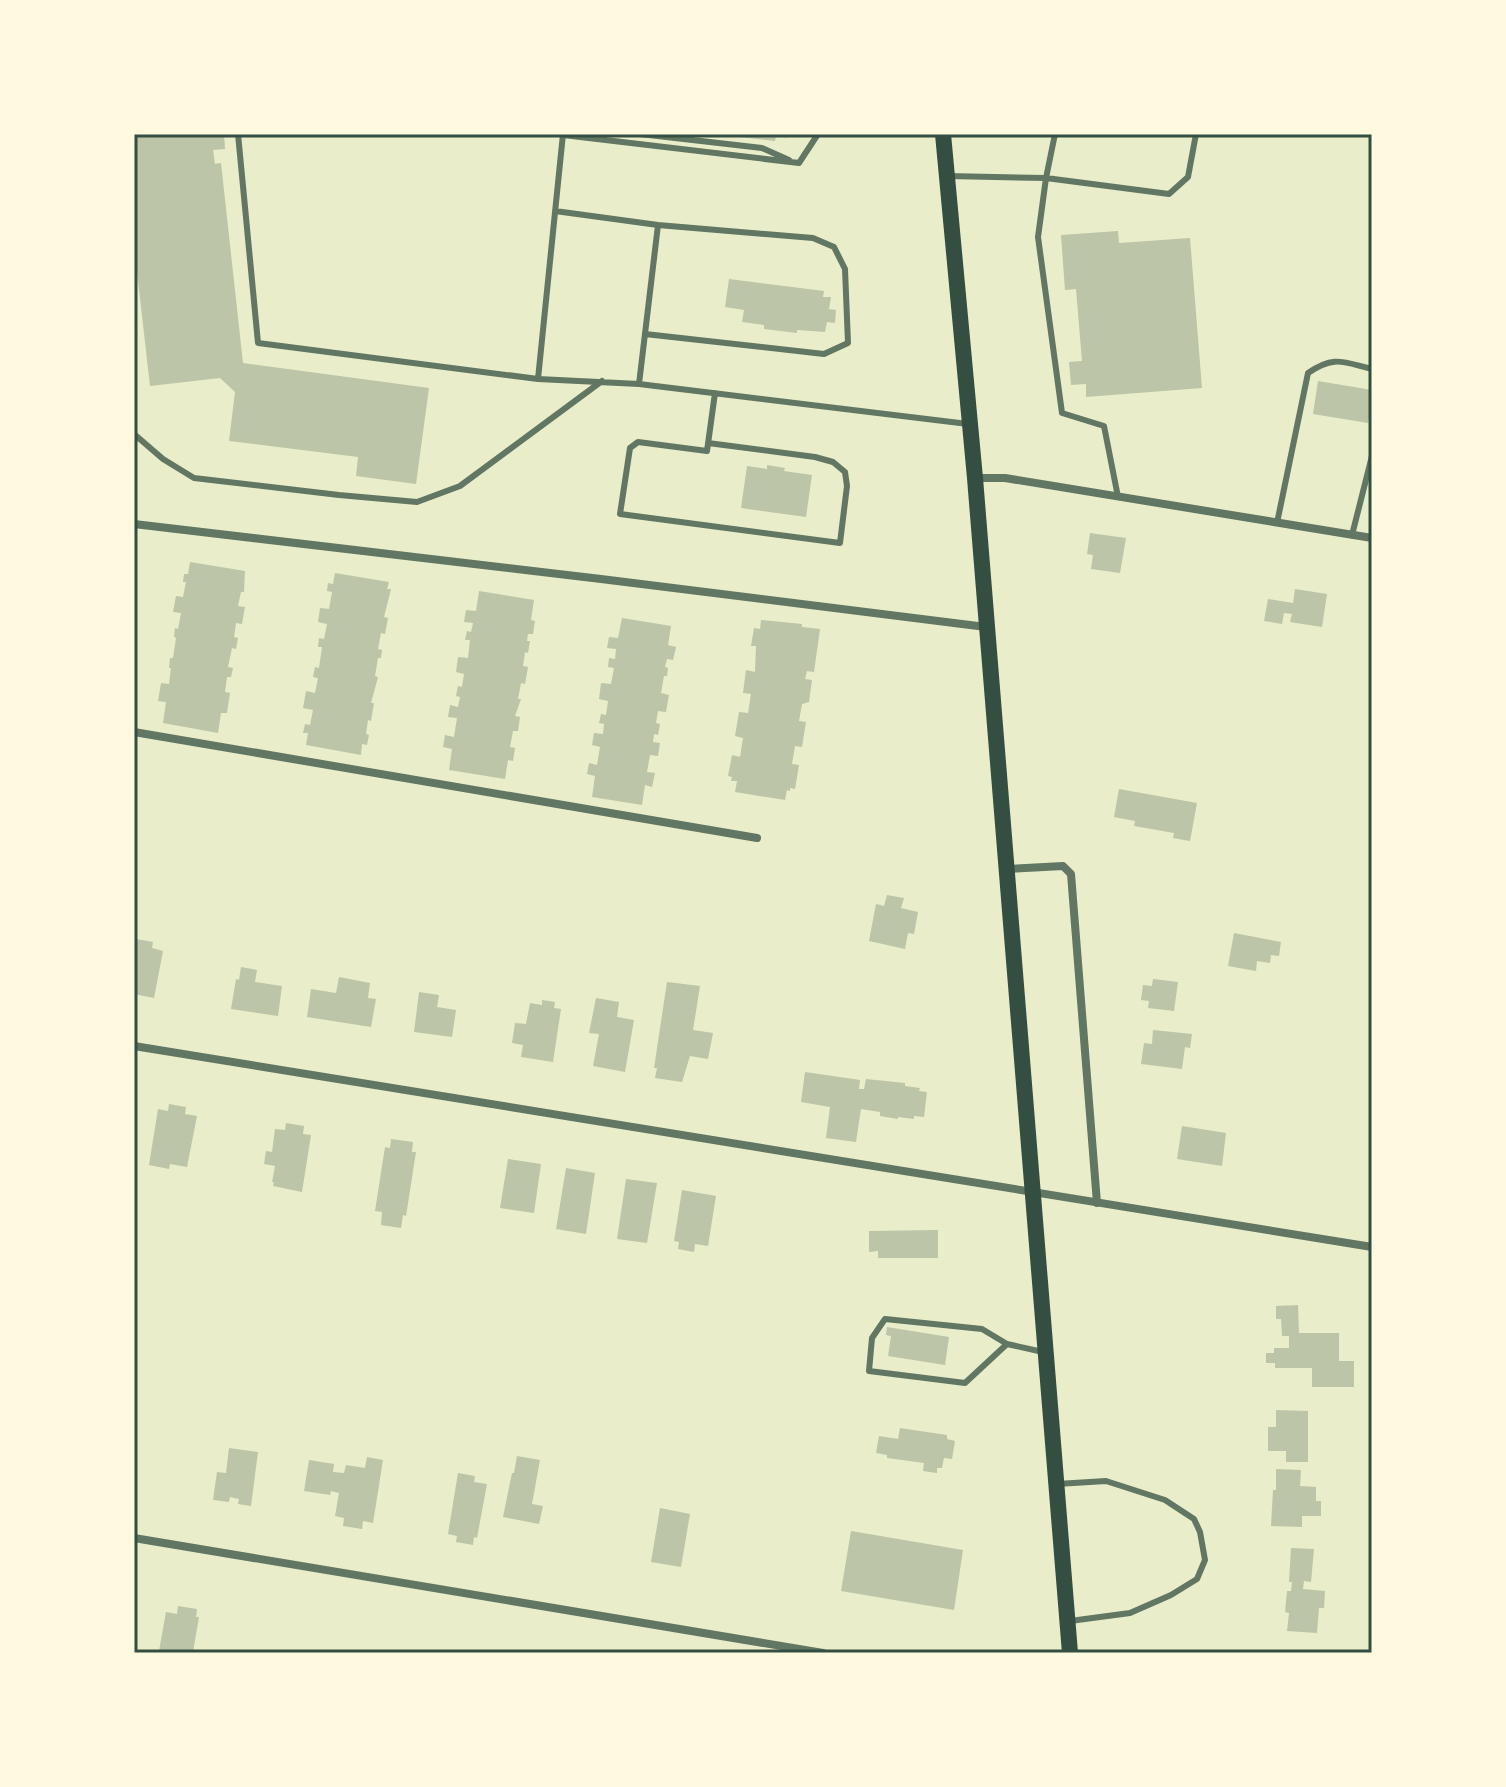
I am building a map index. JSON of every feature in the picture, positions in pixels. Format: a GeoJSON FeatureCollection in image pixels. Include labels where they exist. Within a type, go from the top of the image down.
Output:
{"type":"FeatureCollection","features":[{"type":"Feature","properties":{"kind":"main road"},"geometry":{"type":"LineString","coordinates":[[943,134],[975,478],[1070,1653]]}},
{"type":"Feature","properties":{"kind":"street"},"geometry":{"type":"LineString","coordinates":[[975,478],[1005,478],[1372,538]]}},
{"type":"Feature","properties":{"kind":"street"},"geometry":{"type":"LineString","coordinates":[[134,524],[987,627]]}},
{"type":"Feature","properties":{"kind":"street"},"geometry":{"type":"LineString","coordinates":[[134,732],[757,838]]}},
{"type":"Feature","properties":{"kind":"street"},"geometry":{"type":"LineString","coordinates":[[1007,869],[1063,866],[1071,874],[1097,1203]]}},
{"type":"Feature","properties":{"kind":"street"},"geometry":{"type":"LineString","coordinates":[[134,1046],[1372,1247]]}},
{"type":"Feature","properties":{"kind":"street"},"geometry":{"type":"LineString","coordinates":[[134,1538],[823,1653]]}},
{"type":"Feature","properties":{"kind":"lane"},"geometry":{"type":"LineString","coordinates":[[238,134],[258,343],[538,379],[639,384],[970,424]]}},
{"type":"Feature","properties":{"kind":"lane"},"geometry":{"type":"LineString","coordinates":[[538,379],[563,134],[799,163]]}},
{"type":"Feature","properties":{"kind":"lane"},"geometry":{"type":"LineString","coordinates":[[640,134],[762,148],[799,163]]}},
{"type":"Feature","properties":{"kind":"lane"},"geometry":{"type":"LineString","coordinates":[[799,163],[818,134]]}},
{"type":"Feature","properties":{"kind":"lane"},"geometry":{"type":"LineString","coordinates":[[1055,134],[1038,237],[1062,413],[1104,426],[1118,497]]}},
{"type":"Feature","properties":{"kind":"lane"},"geometry":{"type":"LineString","coordinates":[[947,176],[1046,178],[1169,194],[1188,177],[1196,134]]}},
{"type":"Feature","properties":{"kind":"lane"},"geometry":{"type":"LineString","coordinates":[[555,211],[658,225],[813,238],[834,247],[845,269],[848,343],[824,354],[645,334]]}},
{"type":"Feature","properties":{"kind":"lane"},"geometry":{"type":"LineString","coordinates":[[639,384],[658,225]]}},
{"type":"Feature","properties":{"kind":"lane"},"geometry":{"type":"LineString","coordinates":[[1277,523],[1308,373],[1323,362],[1339,361],[1372,369]]}},
{"type":"Feature","properties":{"kind":"lane"},"geometry":{"type":"LineString","coordinates":[[134,434],[163,459],[194,478],[417,502],[460,486],[602,381]]}},
{"type":"Feature","properties":{"kind":"lane"},"geometry":{"type":"LineString","coordinates":[[708,443],[833,462],[845,472],[847,486],[840,543],[620,514],[630,448],[638,442],[707,451],[708,443],[715,393]]}},
{"type":"Feature","properties":{"kind":"lane"},"geometry":{"type":"LineString","coordinates":[[1352,535],[1372,456]]}},
{"type":"Feature","properties":{"kind":"lane"},"geometry":{"type":"LineString","coordinates":[[1007,1344],[965,1383],[869,1371],[872,1338],[885,1319],[982,1329],[1007,1344],[1047,1353]]}},
{"type":"Feature","properties":{"kind":"lane"},"geometry":{"type":"LineString","coordinates":[[1057,1484],[1106,1481],[1165,1500],[1194,1519],[1200,1532],[1205,1560],[1197,1579],[1158,1601],[1130,1613],[1068,1621]]}},
{"type":"Feature","properties":{"kind":"building"},"geometry":{"type":"Polygon","coordinates":[[[134,134],[224,134],[225,149],[213,150],[215,164],[221,163],[243,363],[429,388],[416,484],[356,476],[358,457],[229,441],[235,392],[220,378],[150,386],[134,245],[134,134]]]}},
{"type":"Feature","properties":{"kind":"building"},"geometry":{"type":"Polygon","coordinates":[[[731,134],[787,134],[787,138],[776,136],[775,141],[731,134]]]}},
{"type":"Feature","properties":{"kind":"building"},"geometry":{"type":"Polygon","coordinates":[[[1118,231],[1119,243],[1190,238],[1202,388],[1086,397],[1086,384],[1071,385],[1069,362],[1082,361],[1076,289],[1065,290],[1061,235],[1118,231]]]}},
{"type":"Feature","properties":{"kind":"building"},"geometry":{"type":"Polygon","coordinates":[[[729,279],[824,291],[823,297],[831,297],[829,309],[836,310],[835,323],[827,322],[825,332],[797,330],[797,333],[764,329],[764,325],[742,322],[744,310],[725,307],[729,279]]]}},
{"type":"Feature","properties":{"kind":"building"},"geometry":{"type":"Polygon","coordinates":[[[1318,381],[1372,390],[1368,423],[1313,414],[1318,381]]]}},
{"type":"Feature","properties":{"kind":"building"},"geometry":{"type":"Polygon","coordinates":[[[767,465],[812,475],[806,517],[741,508],[747,466],[767,469],[767,465]]]}},
{"type":"Feature","properties":{"kind":"building"},"geometry":{"type":"Polygon","coordinates":[[[1090,533],[1126,538],[1120,573],[1091,569],[1093,555],[1087,554],[1090,533]]]}},
{"type":"Feature","properties":{"kind":"building"},"geometry":{"type":"Polygon","coordinates":[[[190,562],[245,571],[244,592],[241,592],[238,606],[245,607],[242,624],[236,623],[234,637],[238,638],[236,649],[232,648],[228,667],[233,668],[231,677],[227,677],[225,692],[230,693],[227,713],[221,713],[218,733],[163,723],[166,702],[158,701],[161,683],[169,684],[175,628],[178,629],[181,613],[173,612],[176,596],[183,597],[184,574],[188,574],[190,562]]]}},
{"type":"Feature","properties":{"kind":"building"},"geometry":{"type":"Polygon","coordinates":[[[335,573],[389,582],[387,589],[391,589],[384,617],[388,618],[385,634],[381,633],[378,649],[382,650],[375,676],[378,677],[371,703],[374,703],[371,721],[368,720],[366,734],[369,735],[367,745],[362,744],[361,755],[306,745],[308,733],[303,733],[305,724],[310,725],[313,710],[303,708],[306,691],[315,693],[318,678],[313,677],[315,667],[319,668],[322,647],[318,647],[319,638],[324,639],[327,624],[318,622],[320,608],[329,609],[332,592],[327,591],[328,583],[333,584],[335,573]]]}},
{"type":"Feature","properties":{"kind":"building"},"geometry":{"type":"Polygon","coordinates":[[[1295,589],[1327,594],[1322,627],[1290,622],[1292,614],[1284,613],[1282,624],[1264,621],[1268,599],[1293,603],[1295,589]]]}},
{"type":"Feature","properties":{"kind":"building"},"geometry":{"type":"Polygon","coordinates":[[[479,591],[534,600],[531,620],[535,621],[533,634],[528,634],[527,641],[530,641],[523,666],[528,667],[525,684],[521,683],[518,699],[521,699],[515,716],[520,717],[518,731],[513,731],[510,747],[515,748],[513,761],[508,760],[505,779],[449,770],[452,749],[443,747],[445,735],[454,737],[457,718],[448,717],[450,705],[458,707],[458,686],[462,687],[464,674],[456,672],[458,657],[468,658],[470,640],[465,640],[473,623],[464,622],[466,610],[476,611],[479,591]]]}},
{"type":"Feature","properties":{"kind":"building"},"geometry":{"type":"Polygon","coordinates":[[[622,618],[671,626],[668,645],[676,647],[673,660],[667,659],[665,667],[668,668],[667,676],[664,676],[661,693],[669,695],[666,712],[658,711],[656,723],[660,724],[653,742],[660,743],[658,756],[650,755],[647,772],[655,773],[652,787],[645,785],[642,805],[592,797],[595,776],[587,774],[589,763],[597,765],[600,747],[592,745],[594,733],[603,734],[604,724],[599,723],[601,714],[606,715],[608,701],[599,699],[601,683],[611,684],[614,668],[608,667],[609,658],[615,659],[616,649],[607,648],[609,637],[618,638],[622,618]]]}},
{"type":"Feature","properties":{"kind":"building"},"geometry":{"type":"Polygon","coordinates":[[[761,620],[820,629],[814,672],[807,671],[805,679],[812,680],[809,702],[802,704],[799,721],[806,722],[802,747],[795,746],[792,764],[799,765],[795,789],[787,790],[785,800],[735,792],[737,781],[731,781],[732,777],[728,776],[732,755],[740,757],[743,738],[735,736],[739,712],[748,713],[751,694],[743,693],[746,670],[755,672],[756,646],[751,646],[754,628],[760,629],[761,620]]]}},
{"type":"Feature","properties":{"kind":"building"},"geometry":{"type":"Polygon","coordinates":[[[1119,789],[1197,803],[1190,841],[1173,838],[1174,833],[1134,826],[1135,821],[1114,817],[1119,789]]]}},
{"type":"Feature","properties":{"kind":"building"},"geometry":{"type":"Polygon","coordinates":[[[887,895],[904,898],[901,908],[918,912],[914,934],[908,933],[905,949],[869,941],[876,904],[884,906],[887,895]]]}},
{"type":"Feature","properties":{"kind":"building"},"geometry":{"type":"Polygon","coordinates":[[[1234,933],[1281,942],[1279,956],[1271,955],[1270,963],[1257,961],[1256,971],[1228,966],[1234,933]]]}},
{"type":"Feature","properties":{"kind":"building"},"geometry":{"type":"Polygon","coordinates":[[[136,939],[153,942],[152,948],[163,951],[154,998],[134,994],[136,939]]]}},
{"type":"Feature","properties":{"kind":"building"},"geometry":{"type":"Polygon","coordinates":[[[241,967],[257,970],[255,982],[282,986],[278,1016],[231,1009],[241,967]]]}},
{"type":"Feature","properties":{"kind":"building"},"geometry":{"type":"Polygon","coordinates":[[[339,977],[370,983],[368,998],[376,999],[371,1027],[307,1017],[311,989],[336,993],[339,977]]]}},
{"type":"Feature","properties":{"kind":"building"},"geometry":{"type":"Polygon","coordinates":[[[1153,979],[1178,982],[1174,1011],[1148,1008],[1149,1001],[1141,1000],[1143,985],[1152,986],[1153,979]]]}},
{"type":"Feature","properties":{"kind":"building"},"geometry":{"type":"Polygon","coordinates":[[[667,982],[700,986],[693,1030],[713,1033],[708,1059],[690,1056],[682,1082],[655,1078],[667,982]]]}},
{"type":"Feature","properties":{"kind":"building"},"geometry":{"type":"Polygon","coordinates":[[[419,992],[439,995],[437,1007],[456,1010],[452,1037],[414,1032],[419,992]]]}},
{"type":"Feature","properties":{"kind":"building"},"geometry":{"type":"Polygon","coordinates":[[[596,998],[619,1002],[617,1017],[634,1020],[625,1072],[593,1066],[599,1034],[589,1033],[596,998]]]}},
{"type":"Feature","properties":{"kind":"building"},"geometry":{"type":"Polygon","coordinates":[[[542,1000],[555,1002],[554,1008],[561,1009],[553,1062],[521,1057],[523,1045],[512,1043],[515,1023],[526,1024],[530,1003],[542,1005],[542,1000]]]}},
{"type":"Feature","properties":{"kind":"building"},"geometry":{"type":"Polygon","coordinates":[[[1153,1030],[1192,1034],[1190,1048],[1185,1047],[1182,1069],[1141,1064],[1144,1043],[1152,1044],[1153,1030]]]}},
{"type":"Feature","properties":{"kind":"building"},"geometry":{"type":"Polygon","coordinates":[[[805,1072],[860,1080],[859,1089],[864,1089],[866,1079],[905,1083],[905,1086],[920,1088],[919,1091],[927,1092],[924,1117],[898,1119],[861,1109],[856,1142],[826,1138],[830,1107],[801,1102],[805,1072]]]}},
{"type":"Feature","properties":{"kind":"building"},"geometry":{"type":"Polygon","coordinates":[[[169,1104],[186,1107],[185,1114],[197,1116],[187,1167],[170,1164],[169,1169],[149,1165],[158,1109],[168,1111],[169,1104]]]}},
{"type":"Feature","properties":{"kind":"building"},"geometry":{"type":"Polygon","coordinates":[[[286,1123],[304,1126],[303,1134],[311,1135],[302,1192],[273,1186],[275,1166],[264,1164],[266,1151],[272,1152],[275,1129],[285,1130],[286,1123]]]}},
{"type":"Feature","properties":{"kind":"building"},"geometry":{"type":"Polygon","coordinates":[[[1182,1126],[1226,1133],[1222,1166],[1177,1159],[1182,1126]]]}},
{"type":"Feature","properties":{"kind":"building"},"geometry":{"type":"Polygon","coordinates":[[[391,1139],[413,1142],[412,1152],[416,1152],[406,1216],[403,1215],[401,1228],[381,1225],[382,1212],[375,1211],[385,1147],[390,1148],[391,1139]]]}},
{"type":"Feature","properties":{"kind":"building"},"geometry":{"type":"Polygon","coordinates":[[[508,1159],[541,1164],[534,1213],[500,1208],[508,1159]]]}},
{"type":"Feature","properties":{"kind":"building"},"geometry":{"type":"Polygon","coordinates":[[[566,1168],[595,1173],[586,1234],[556,1229],[566,1168]]]}},
{"type":"Feature","properties":{"kind":"building"},"geometry":{"type":"Polygon","coordinates":[[[626,1179],[657,1183],[647,1243],[617,1239],[626,1179]]]}},
{"type":"Feature","properties":{"kind":"building"},"geometry":{"type":"Polygon","coordinates":[[[682,1190],[716,1196],[708,1246],[695,1244],[694,1252],[678,1249],[679,1242],[674,1241],[682,1190]]]}},
{"type":"Feature","properties":{"kind":"building"},"geometry":{"type":"Polygon","coordinates":[[[938,1230],[938,1258],[878,1258],[878,1251],[869,1252],[869,1231],[938,1230]]]}},
{"type":"Feature","properties":{"kind":"building"},"geometry":{"type":"Polygon","coordinates":[[[1298,1305],[1299,1333],[1339,1333],[1339,1361],[1354,1361],[1354,1387],[1312,1387],[1312,1368],[1275,1368],[1275,1363],[1266,1363],[1266,1353],[1274,1353],[1274,1348],[1289,1348],[1289,1336],[1282,1336],[1281,1319],[1276,1319],[1276,1306],[1298,1305]]]}},
{"type":"Feature","properties":{"kind":"building"},"geometry":{"type":"Polygon","coordinates":[[[887,1327],[949,1337],[945,1365],[888,1356],[891,1336],[886,1335],[887,1327]]]}},
{"type":"Feature","properties":{"kind":"building"},"geometry":{"type":"Polygon","coordinates":[[[1276,1410],[1308,1411],[1308,1462],[1286,1462],[1286,1451],[1268,1451],[1268,1427],[1276,1427],[1276,1410]]]}},
{"type":"Feature","properties":{"kind":"building"},"geometry":{"type":"Polygon","coordinates":[[[900,1428],[947,1435],[947,1439],[955,1441],[952,1459],[944,1458],[942,1468],[937,1468],[937,1473],[923,1471],[924,1463],[887,1458],[887,1455],[876,1453],[879,1436],[898,1439],[900,1428]]]}},
{"type":"Feature","properties":{"kind":"building"},"geometry":{"type":"Polygon","coordinates":[[[229,1448],[258,1452],[251,1506],[238,1504],[239,1499],[230,1497],[229,1502],[213,1500],[217,1472],[226,1473],[229,1448]]]}},
{"type":"Feature","properties":{"kind":"building"},"geometry":{"type":"Polygon","coordinates":[[[517,1456],[540,1460],[532,1504],[543,1506],[539,1524],[503,1517],[517,1456]]]}},
{"type":"Feature","properties":{"kind":"building"},"geometry":{"type":"Polygon","coordinates":[[[367,1457],[383,1460],[373,1523],[363,1521],[362,1529],[343,1526],[344,1518],[335,1516],[339,1493],[331,1491],[330,1495],[304,1491],[309,1460],[334,1464],[333,1472],[344,1473],[346,1465],[365,1468],[367,1457]]]}},
{"type":"Feature","properties":{"kind":"building"},"geometry":{"type":"Polygon","coordinates":[[[1276,1469],[1301,1470],[1300,1486],[1316,1487],[1316,1501],[1321,1501],[1321,1516],[1302,1516],[1302,1527],[1271,1526],[1276,1469]]]}},
{"type":"Feature","properties":{"kind":"building"},"geometry":{"type":"Polygon","coordinates":[[[458,1473],[475,1476],[474,1482],[487,1484],[473,1545],[456,1542],[457,1536],[448,1534],[458,1473]]]}},
{"type":"Feature","properties":{"kind":"building"},"geometry":{"type":"Polygon","coordinates":[[[660,1508],[690,1514],[681,1567],[651,1562],[660,1508]]]}},
{"type":"Feature","properties":{"kind":"building"},"geometry":{"type":"Polygon","coordinates":[[[851,1531],[963,1550],[954,1610],[841,1591],[851,1531]]]}},
{"type":"Feature","properties":{"kind":"building"},"geometry":{"type":"Polygon","coordinates":[[[1291,1548],[1314,1549],[1311,1582],[1304,1581],[1303,1589],[1325,1591],[1324,1608],[1319,1608],[1317,1633],[1287,1631],[1289,1613],[1285,1612],[1287,1591],[1291,1591],[1292,1582],[1289,1582],[1291,1548]]]}},
{"type":"Feature","properties":{"kind":"building"},"geometry":{"type":"Polygon","coordinates":[[[178,1606],[197,1609],[196,1617],[199,1617],[193,1652],[159,1651],[166,1612],[177,1614],[178,1606]]]}}]}
